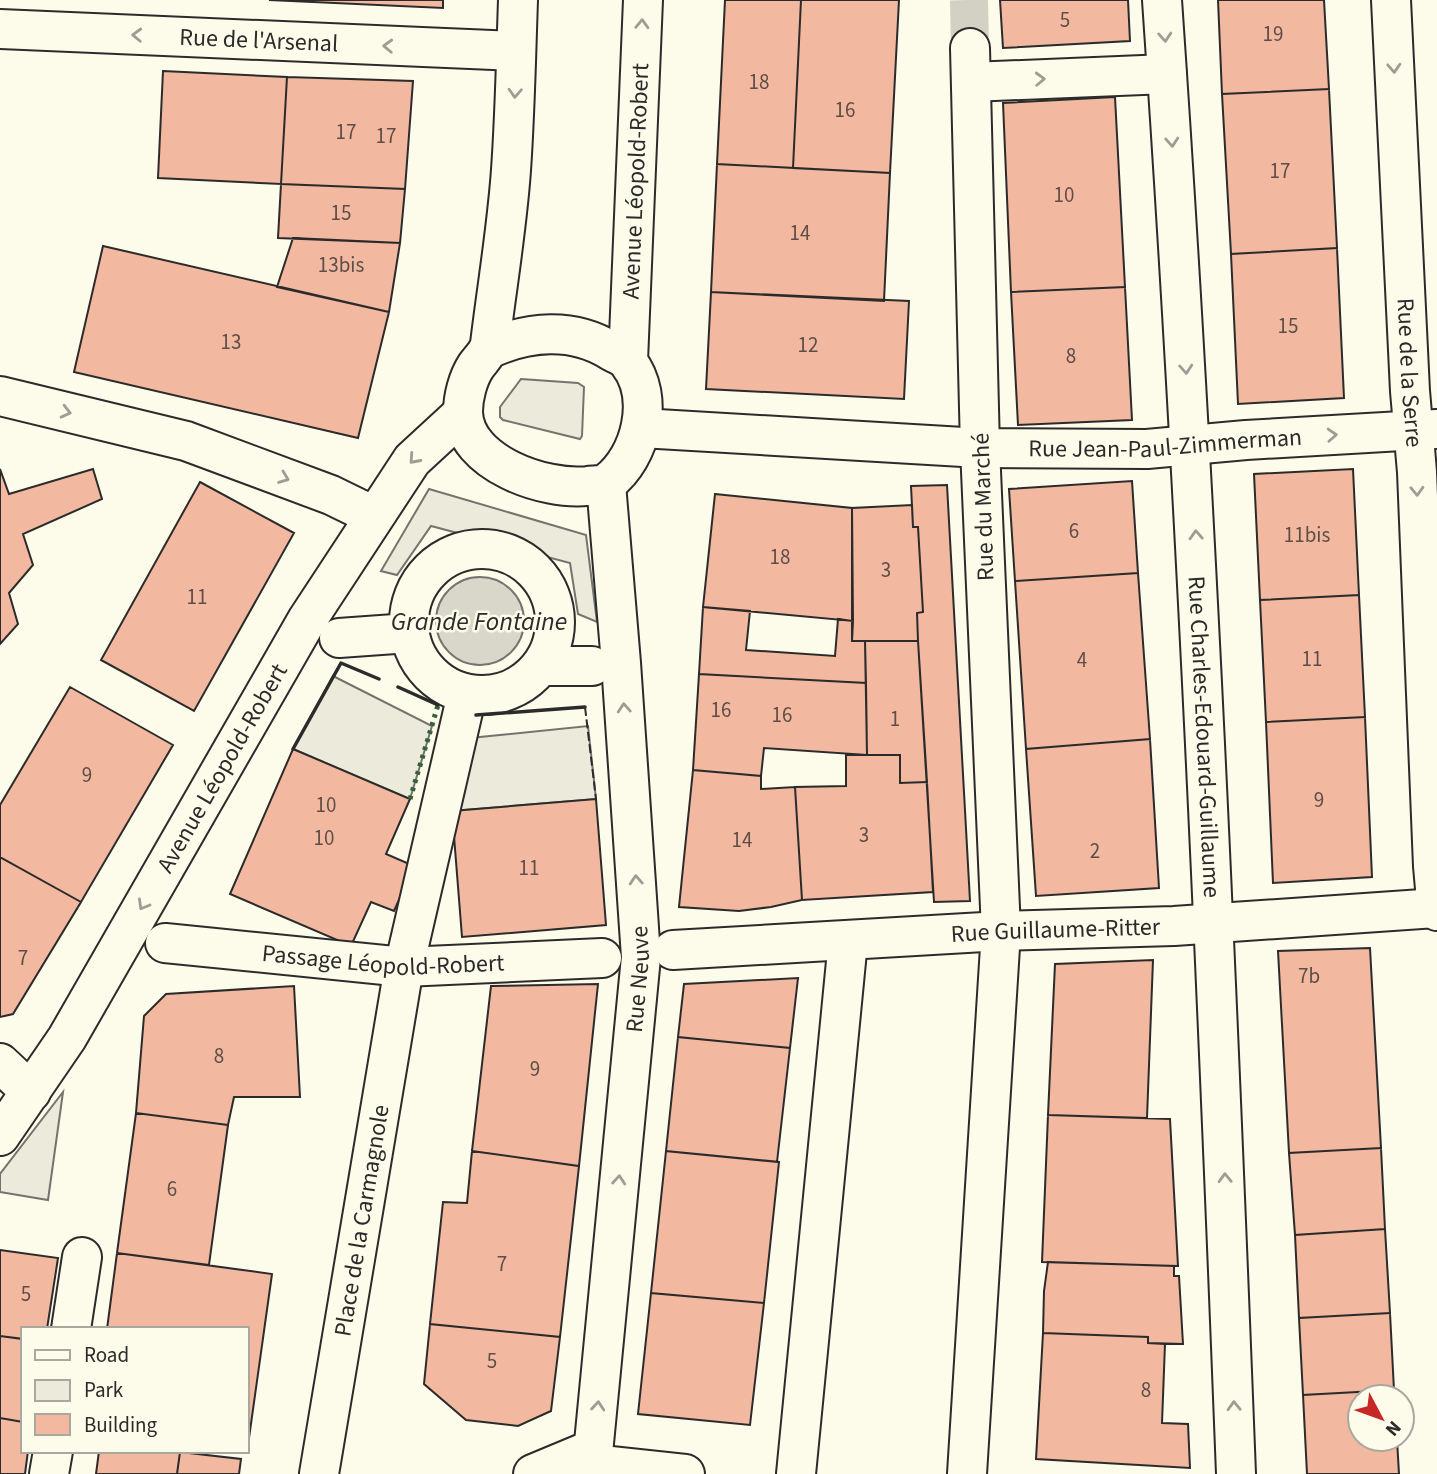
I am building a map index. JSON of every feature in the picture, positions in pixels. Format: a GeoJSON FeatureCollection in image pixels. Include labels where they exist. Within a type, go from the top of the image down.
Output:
{"type":"FeatureCollection","features":[{"type":"Feature","properties":{"kind":"street"},"geometry":{"type":"LineString","coordinates":[[489,349],[509,340],[552,334],[579,337],[605,347],[628,361],[638,382],[642,405],[641,428],[634,449],[622,468],[606,484],[578,487],[551,484],[513,472],[483,452],[467,432],[463,413],[466,390],[475,368],[489,349],[511,170],[518,0]]}},
{"type":"Feature","properties":{"kind":"street","name":"Avenue Léopold-Robert"},"geometry":{"type":"LineString","coordinates":[[628,361],[643,0]]}},
{"type":"Feature","properties":{"kind":"street","name":"Rue Charles-Edouard-Guillaume"},"geometry":{"type":"LineString","coordinates":[[1162,0],[1191,444],[1215,923],[1236,1474]]}},
{"type":"Feature","properties":{"kind":"street","name":"Rue de la Serre"},"geometry":{"type":"LineString","coordinates":[[1391,0],[1425,429],[1417,472],[1437,909]]}},
{"type":"Feature","properties":{"kind":"street","name":"Rue de l'Arsenal"},"geometry":{"type":"LineString","coordinates":[[0,29],[516,51]]}},
{"type":"Feature","properties":{"kind":"street","name":"Rue du Marché"},"geometry":{"type":"LineString","coordinates":[[967,1474],[1001,931],[980,448],[971,65],[1167,74]]}},
{"type":"Feature","properties":{"kind":"street"},"geometry":{"type":"LineString","coordinates":[[0,396],[187,441],[331,495],[374,516]]}},
{"type":"Feature","properties":{"kind":"street","name":"Avenue Léopold-Robert"},"geometry":{"type":"LineString","coordinates":[[0,1136],[32,1093],[67,1038],[307,620],[412,460],[463,413]]}},
{"type":"Feature","properties":{"kind":"street","name":"Rue Jean-Paul-Zimmerman"},"geometry":{"type":"LineString","coordinates":[[641,428],[980,448],[1147,449],[1425,429]]}},
{"type":"Feature","properties":{"kind":"street","name":"Rue Neuve"},"geometry":{"type":"LineString","coordinates":[[592,1462],[641,957],[606,484]]}},
{"type":"Feature","properties":{"kind":"street"},"geometry":{"type":"LineString","coordinates":[[476,548],[500,551],[522,561],[540,576],[551,597],[555,621],[552,644],[541,666],[526,681],[508,691],[488,695],[467,694],[446,686],[429,672],[416,654],[409,633],[410,610],[418,586],[433,568],[453,554],[476,548]]}},
{"type":"Feature","properties":{"kind":"street"},"geometry":{"type":"LineString","coordinates":[[340,638],[409,633]]}},
{"type":"Feature","properties":{"kind":"street"},"geometry":{"type":"LineString","coordinates":[[541,666],[592,666]]}},
{"type":"Feature","properties":{"kind":"street","name":"Place de la Carmagnole"},"geometry":{"type":"LineString","coordinates":[[319,1474],[404,967],[467,694]]}},
{"type":"Feature","properties":{"kind":"street","name":"Rue Guillaume-Ritter"},"geometry":{"type":"LineString","coordinates":[[673,950],[1001,931],[1174,926],[1437,909]]}},
{"type":"Feature","properties":{"kind":"street"},"geometry":{"type":"LineString","coordinates":[[796,1474],[848,941]]}},
{"type":"Feature","properties":{"kind":"street","name":"Passage Léopold-Robert"},"geometry":{"type":"LineString","coordinates":[[165,943],[404,967],[602,958]]}},
{"type":"Feature","properties":{"kind":"street"},"geometry":{"type":"LineString","coordinates":[[0,1063],[32,1093]]}},
{"type":"Feature","properties":{"kind":"street"},"geometry":{"type":"LineString","coordinates":[[71,1327],[82,1257]]}},
{"type":"Feature","properties":{"kind":"street"},"geometry":{"type":"LineString","coordinates":[[49,1474],[52,1453]]}},
{"type":"Feature","properties":{"kind":"street"},"geometry":{"type":"LineString","coordinates":[[533,1474],[592,1462],[685,1474]]}},
{"type":"Feature","properties":{"kind":"green space"},"geometry":{"type":"Polygon","coordinates":[[[521,379],[578,383],[584,387],[580,439],[500,417],[500,407],[521,379]]]}},
{"type":"Feature","properties":{"kind":"green space"},"geometry":{"type":"Polygon","coordinates":[[[429,489],[586,535],[597,622],[578,614],[570,563],[431,526],[397,575],[381,571],[429,489]]]}},
{"type":"Feature","properties":{"kind":"green space"},"geometry":{"type":"Polygon","coordinates":[[[333,676],[432,726],[410,799],[293,749],[333,676]]]}},
{"type":"Feature","properties":{"kind":"green space"},"geometry":{"type":"Polygon","coordinates":[[[588,726],[596,799],[452,811],[470,738],[588,726]]]}},
{"type":"Feature","properties":{"kind":"green space"},"geometry":{"type":"Polygon","coordinates":[[[63,1092],[48,1200],[0,1192],[0,1174],[63,1092]]]}},
{"type":"Feature","properties":{"kind":"water","name":"Grande Fontaine"},"geometry":{"type":"Polygon","coordinates":[[[480,577],[497,581],[511,590],[520,604],[524,621],[520,638],[511,652],[497,661],[480,665],[463,661],[449,652],[440,638],[436,621],[440,604],[449,590],[463,581],[480,577]]]}},
{"type":"Feature","properties":{"kind":"building"},"geometry":{"type":"Polygon","coordinates":[[[269,0],[443,0],[443,8],[269,0]]]}},
{"type":"Feature","properties":{"kind":"building"},"geometry":{"type":"Polygon","coordinates":[[[725,0],[801,0],[793,168],[717,164],[725,0]]]}},
{"type":"Feature","properties":{"kind":"building"},"geometry":{"type":"Polygon","coordinates":[[[801,0],[899,0],[890,173],[793,168],[801,0]]]}},
{"type":"Feature","properties":{"kind":"building"},"geometry":{"type":"Polygon","coordinates":[[[1000,0],[1128,0],[1130,41],[1003,48],[1000,0]]]}},
{"type":"Feature","properties":{"kind":"building"},"geometry":{"type":"Polygon","coordinates":[[[1218,0],[1324,0],[1329,89],[1222,94],[1218,0]]]}},
{"type":"Feature","properties":{"kind":"building"},"geometry":{"type":"Polygon","coordinates":[[[163,71],[287,77],[281,184],[158,178],[163,71]]]}},
{"type":"Feature","properties":{"kind":"building"},"geometry":{"type":"Polygon","coordinates":[[[287,77],[413,81],[405,189],[281,184],[287,77]]]}},
{"type":"Feature","properties":{"kind":"building"},"geometry":{"type":"Polygon","coordinates":[[[1329,89],[1337,248],[1231,254],[1222,94],[1329,89]]]}},
{"type":"Feature","properties":{"kind":"building"},"geometry":{"type":"Polygon","coordinates":[[[1115,97],[1125,287],[1011,292],[1003,103],[1115,97]]]}},
{"type":"Feature","properties":{"kind":"building"},"geometry":{"type":"Polygon","coordinates":[[[717,164],[890,173],[884,301],[711,292],[717,164]]]}},
{"type":"Feature","properties":{"kind":"building"},"geometry":{"type":"Polygon","coordinates":[[[281,184],[405,189],[400,243],[278,238],[281,184]]]}},
{"type":"Feature","properties":{"kind":"building"},"geometry":{"type":"Polygon","coordinates":[[[293,238],[400,243],[389,312],[277,287],[293,238]]]}},
{"type":"Feature","properties":{"kind":"building"},"geometry":{"type":"Polygon","coordinates":[[[103,246],[389,312],[358,438],[74,372],[103,246]]]}},
{"type":"Feature","properties":{"kind":"building"},"geometry":{"type":"Polygon","coordinates":[[[1337,248],[1344,398],[1238,404],[1231,254],[1337,248]]]}},
{"type":"Feature","properties":{"kind":"building"},"geometry":{"type":"Polygon","coordinates":[[[1125,287],[1132,420],[1018,425],[1011,292],[1125,287]]]}},
{"type":"Feature","properties":{"kind":"building"},"geometry":{"type":"Polygon","coordinates":[[[711,292],[909,301],[904,399],[706,389],[711,292]]]}},
{"type":"Feature","properties":{"kind":"building"},"geometry":{"type":"Polygon","coordinates":[[[0,469],[9,494],[93,469],[102,499],[23,534],[33,565],[9,593],[18,624],[0,644],[0,469]]]}},
{"type":"Feature","properties":{"kind":"building"},"geometry":{"type":"Polygon","coordinates":[[[1353,469],[1359,595],[1260,600],[1254,474],[1353,469]]]}},
{"type":"Feature","properties":{"kind":"building"},"geometry":{"type":"Polygon","coordinates":[[[1132,481],[1138,573],[1015,581],[1009,489],[1132,481]]]}},
{"type":"Feature","properties":{"kind":"building"},"geometry":{"type":"Polygon","coordinates":[[[200,482],[294,533],[194,711],[101,660],[200,482]]]}},
{"type":"Feature","properties":{"kind":"building"},"geometry":{"type":"Polygon","coordinates":[[[947,485],[970,901],[934,902],[918,641],[917,613],[923,612],[918,527],[913,527],[911,486],[947,485]]]}},
{"type":"Feature","properties":{"kind":"building"},"geometry":{"type":"Polygon","coordinates":[[[715,494],[852,508],[853,621],[703,607],[715,494]]]}},
{"type":"Feature","properties":{"kind":"building"},"geometry":{"type":"Polygon","coordinates":[[[912,505],[913,527],[918,527],[923,612],[917,613],[918,641],[852,641],[852,508],[912,505]]]}},
{"type":"Feature","properties":{"kind":"building"},"geometry":{"type":"Polygon","coordinates":[[[1138,573],[1150,739],[1026,749],[1015,581],[1138,573]]]}},
{"type":"Feature","properties":{"kind":"building"},"geometry":{"type":"Polygon","coordinates":[[[1359,595],[1365,717],[1266,722],[1260,600],[1359,595]]]}},
{"type":"Feature","properties":{"kind":"building"},"geometry":{"type":"Polygon","coordinates":[[[703,607],[750,611],[746,650],[835,656],[838,619],[853,621],[852,641],[865,641],[866,683],[699,674],[703,607]]]}},
{"type":"Feature","properties":{"kind":"building"},"geometry":{"type":"Polygon","coordinates":[[[865,641],[918,641],[927,782],[900,783],[900,755],[867,755],[865,641]]]}},
{"type":"Feature","properties":{"kind":"building"},"geometry":{"type":"Polygon","coordinates":[[[699,674],[866,683],[867,755],[764,748],[761,776],[693,770],[699,674]]]}},
{"type":"Feature","properties":{"kind":"building"},"geometry":{"type":"Polygon","coordinates":[[[70,687],[173,745],[81,902],[0,857],[0,805],[70,687]]]}},
{"type":"Feature","properties":{"kind":"building"},"geometry":{"type":"Polygon","coordinates":[[[1365,717],[1372,877],[1273,883],[1266,722],[1365,717]]]}},
{"type":"Feature","properties":{"kind":"building"},"geometry":{"type":"Polygon","coordinates":[[[1150,739],[1159,888],[1036,896],[1026,749],[1150,739]]]}},
{"type":"Feature","properties":{"kind":"building"},"geometry":{"type":"Polygon","coordinates":[[[293,749],[410,799],[386,854],[414,866],[394,911],[371,902],[351,946],[230,894],[293,749]]]}},
{"type":"Feature","properties":{"kind":"building"},"geometry":{"type":"Polygon","coordinates":[[[846,755],[900,755],[900,783],[927,782],[933,892],[802,900],[795,787],[846,786],[846,755]]]}},
{"type":"Feature","properties":{"kind":"building"},"geometry":{"type":"Polygon","coordinates":[[[693,770],[761,776],[761,789],[795,787],[802,900],[739,911],[679,907],[693,770]]]}},
{"type":"Feature","properties":{"kind":"building"},"geometry":{"type":"Polygon","coordinates":[[[596,799],[606,925],[462,937],[452,811],[596,799]]]}},
{"type":"Feature","properties":{"kind":"building"},"geometry":{"type":"Polygon","coordinates":[[[0,857],[81,902],[13,1014],[0,1017],[0,857]]]}},
{"type":"Feature","properties":{"kind":"building"},"geometry":{"type":"Polygon","coordinates":[[[1370,948],[1381,1148],[1289,1153],[1278,951],[1370,948]]]}},
{"type":"Feature","properties":{"kind":"building"},"geometry":{"type":"Polygon","coordinates":[[[1153,960],[1147,1118],[1048,1115],[1055,964],[1153,960]]]}},
{"type":"Feature","properties":{"kind":"building"},"geometry":{"type":"Polygon","coordinates":[[[798,978],[790,1048],[678,1037],[684,984],[798,978]]]}},
{"type":"Feature","properties":{"kind":"building"},"geometry":{"type":"Polygon","coordinates":[[[598,984],[579,1166],[472,1151],[491,986],[598,984]]]}},
{"type":"Feature","properties":{"kind":"building"},"geometry":{"type":"Polygon","coordinates":[[[294,986],[300,1097],[234,1097],[228,1125],[136,1113],[144,1016],[166,994],[294,986]]]}},
{"type":"Feature","properties":{"kind":"building"},"geometry":{"type":"Polygon","coordinates":[[[678,1037],[790,1048],[777,1162],[666,1151],[678,1037]]]}},
{"type":"Feature","properties":{"kind":"building"},"geometry":{"type":"Polygon","coordinates":[[[136,1113],[228,1125],[209,1265],[117,1253],[136,1113]]]}},
{"type":"Feature","properties":{"kind":"building"},"geometry":{"type":"Polygon","coordinates":[[[1048,1115],[1170,1119],[1178,1266],[1042,1262],[1048,1115]]]}},
{"type":"Feature","properties":{"kind":"building"},"geometry":{"type":"Polygon","coordinates":[[[1381,1148],[1385,1229],[1295,1235],[1289,1153],[1381,1148]]]}},
{"type":"Feature","properties":{"kind":"building"},"geometry":{"type":"Polygon","coordinates":[[[472,1151],[579,1166],[560,1337],[430,1324],[443,1202],[467,1203],[472,1151]]]}},
{"type":"Feature","properties":{"kind":"building"},"geometry":{"type":"Polygon","coordinates":[[[666,1151],[779,1162],[764,1303],[651,1293],[666,1151]]]}},
{"type":"Feature","properties":{"kind":"building"},"geometry":{"type":"Polygon","coordinates":[[[1385,1229],[1390,1313],[1299,1318],[1295,1235],[1385,1229]]]}},
{"type":"Feature","properties":{"kind":"building"},"geometry":{"type":"Polygon","coordinates":[[[0,1250],[58,1258],[47,1327],[21,1327],[21,1339],[0,1336],[0,1250]]]}},
{"type":"Feature","properties":{"kind":"building"},"geometry":{"type":"Polygon","coordinates":[[[117,1253],[272,1274],[249,1438],[248,1327],[107,1327],[117,1253]]]}},
{"type":"Feature","properties":{"kind":"building"},"geometry":{"type":"Polygon","coordinates":[[[1048,1262],[1174,1266],[1174,1276],[1179,1276],[1183,1344],[1148,1343],[1148,1337],[1043,1333],[1048,1262]]]}},
{"type":"Feature","properties":{"kind":"building"},"geometry":{"type":"Polygon","coordinates":[[[651,1293],[764,1303],[750,1425],[638,1414],[651,1293]]]}},
{"type":"Feature","properties":{"kind":"building"},"geometry":{"type":"Polygon","coordinates":[[[1390,1313],[1394,1383],[1346,1383],[1346,1393],[1303,1395],[1299,1318],[1390,1313]]]}},
{"type":"Feature","properties":{"kind":"building"},"geometry":{"type":"Polygon","coordinates":[[[430,1324],[560,1337],[551,1411],[518,1426],[466,1420],[424,1384],[430,1324]]]}},
{"type":"Feature","properties":{"kind":"building"},"geometry":{"type":"Polygon","coordinates":[[[1043,1333],[1148,1337],[1148,1343],[1165,1344],[1162,1423],[1188,1424],[1190,1468],[1036,1459],[1043,1333]]]}},
{"type":"Feature","properties":{"kind":"building"},"geometry":{"type":"Polygon","coordinates":[[[0,1336],[21,1339],[21,1422],[0,1418],[0,1336]]]}},
{"type":"Feature","properties":{"kind":"building"},"geometry":{"type":"Polygon","coordinates":[[[1346,1393],[1346,1453],[1398,1453],[1399,1474],[1307,1474],[1303,1395],[1346,1393]]]}},
{"type":"Feature","properties":{"kind":"building"},"geometry":{"type":"Polygon","coordinates":[[[0,1418],[21,1422],[21,1453],[28,1453],[25,1474],[0,1474],[0,1418]]]}},
{"type":"Feature","properties":{"kind":"building"},"geometry":{"type":"Polygon","coordinates":[[[99,1453],[180,1453],[177,1474],[96,1474],[99,1453]]]}},
{"type":"Feature","properties":{"kind":"building"},"geometry":{"type":"Polygon","coordinates":[[[180,1453],[241,1459],[239,1474],[177,1474],[180,1453]]]}},
{"type":"Feature","properties":{"kind":"tunnel"},"geometry":{"type":"LineString","coordinates":[[969,0],[970,48]]}},
{"type":"Feature","properties":{"kind":"hedge"},"geometry":{"type":"LineString","coordinates":[[410,799],[438,705]]}},
{"type":"Feature","properties":{"kind":"fence"},"geometry":{"type":"LineString","coordinates":[[585,707],[596,799]]}},
{"type":"Feature","properties":{"kind":"wall"},"geometry":{"type":"LineString","coordinates":[[293,749],[341,663],[379,679]]}},
{"type":"Feature","properties":{"kind":"wall"},"geometry":{"type":"LineString","coordinates":[[398,687],[438,705]]}},
{"type":"Feature","properties":{"kind":"wall"},"geometry":{"type":"LineString","coordinates":[[476,715],[585,707]]}}]}
